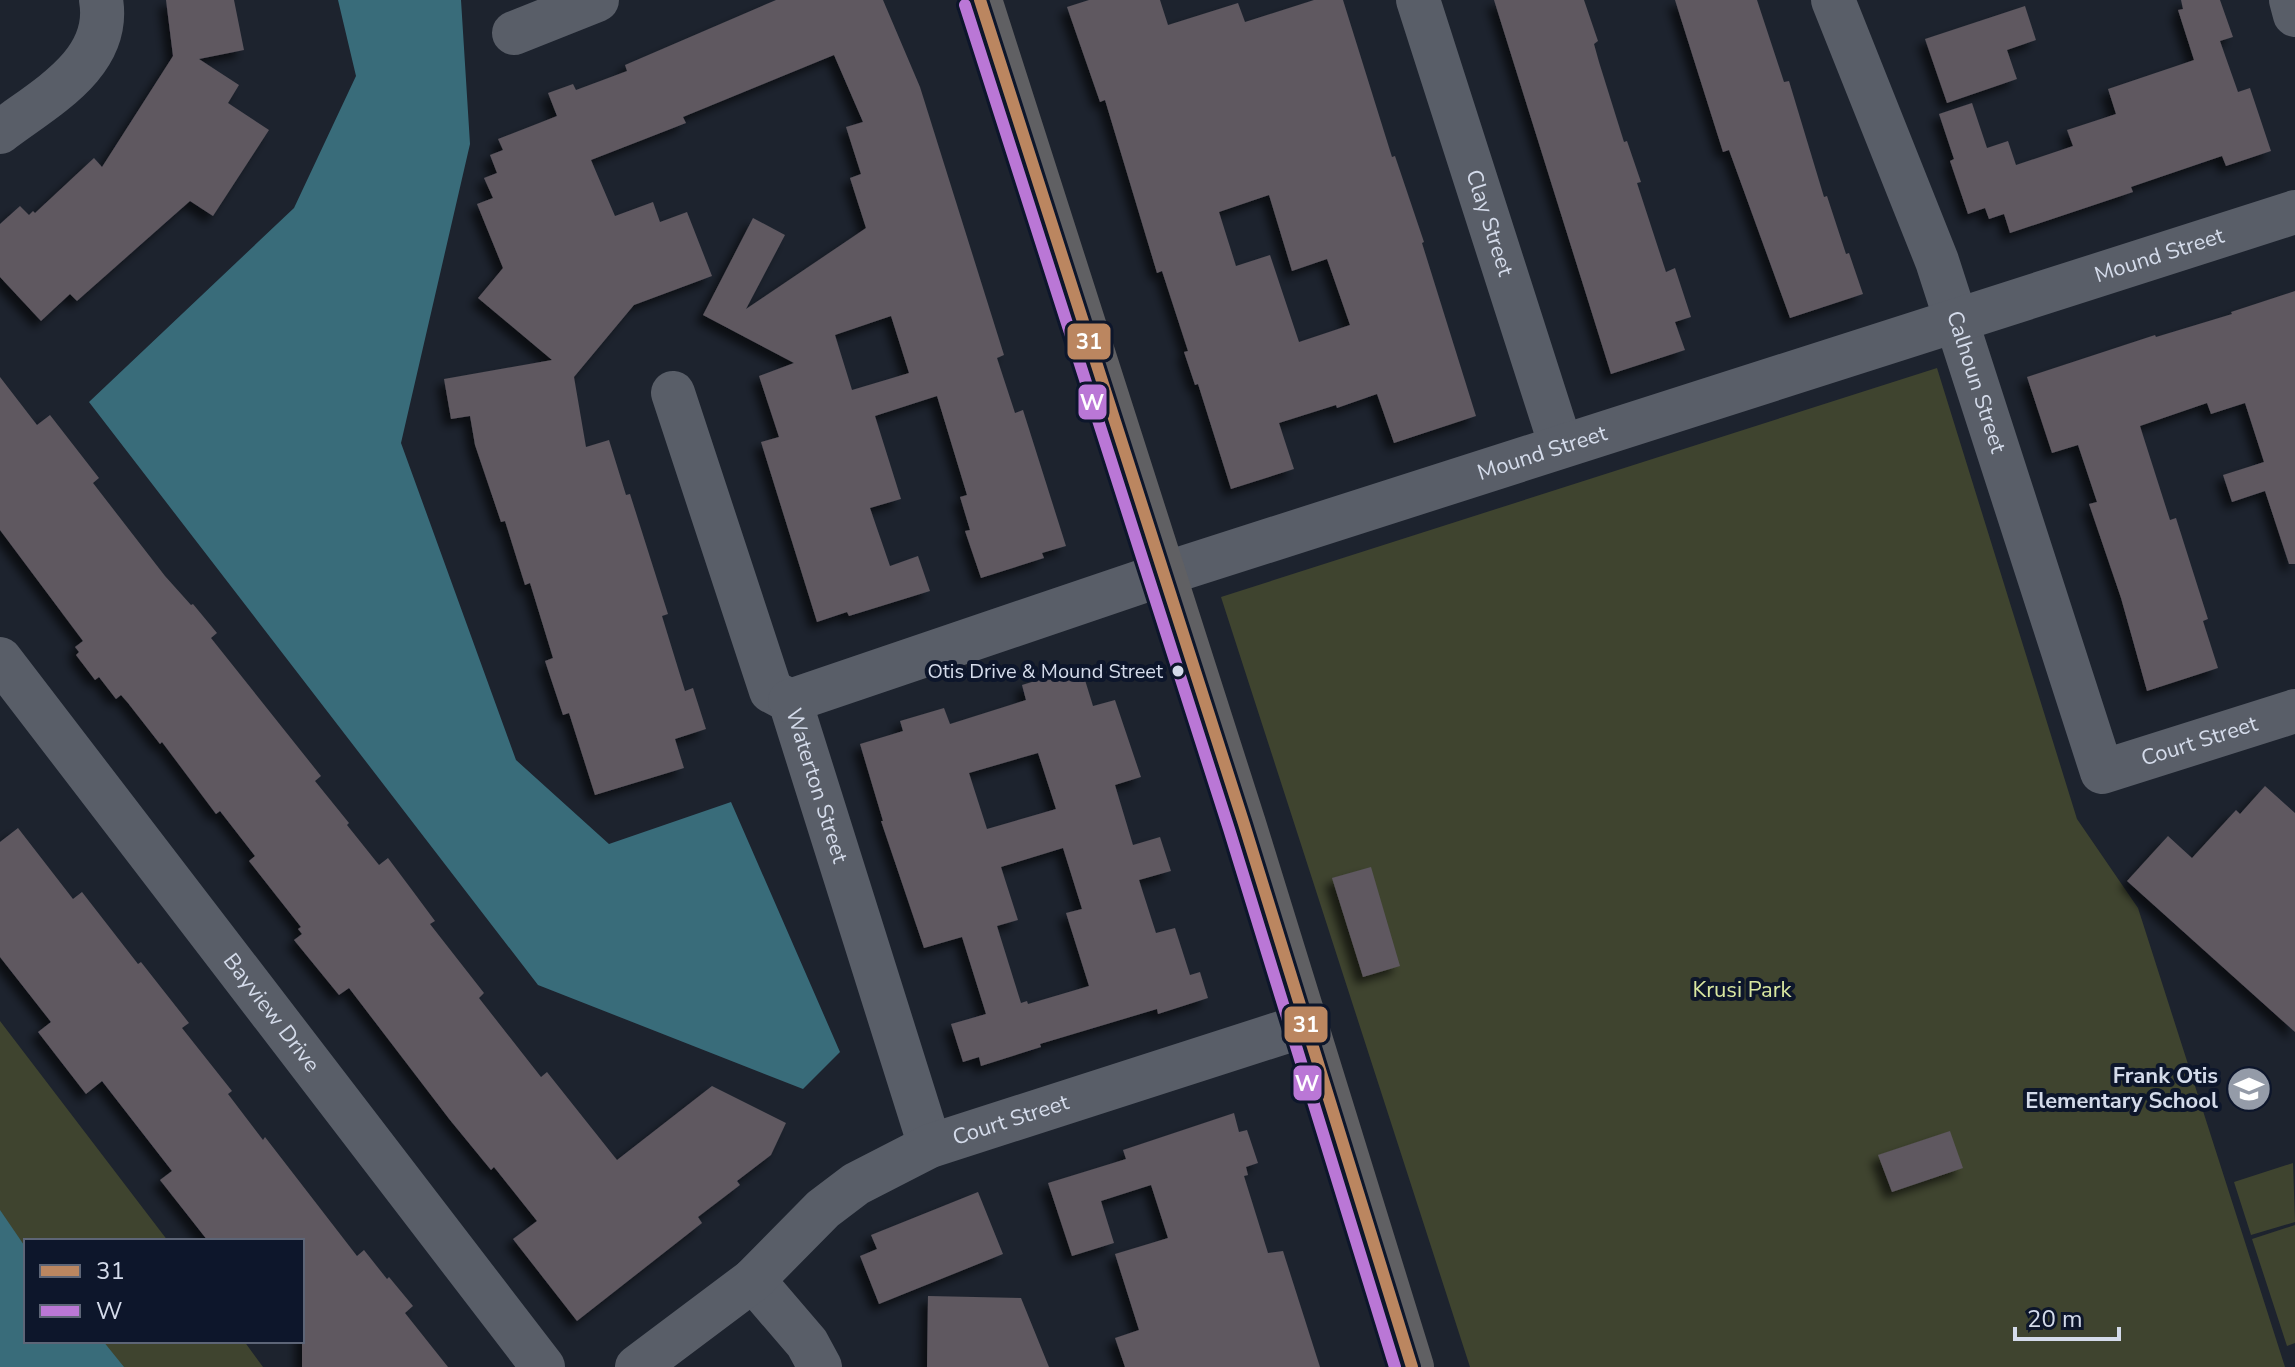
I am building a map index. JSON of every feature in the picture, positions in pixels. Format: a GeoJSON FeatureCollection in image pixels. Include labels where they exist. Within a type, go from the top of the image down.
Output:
{"type":"FeatureCollection","features":[{"type":"Feature","properties":{"kind":"main road"},"geometry":{"type":"LineString","coordinates":[[980,0],[1164,574],[1412,1367]]}},
{"type":"Feature","properties":{"kind":"street"},"geometry":{"type":"LineString","coordinates":[[0,132],[76,74],[100,40],[101,0]]}},
{"type":"Feature","properties":{"kind":"street"},"geometry":{"type":"LineString","coordinates":[[514,33],[597,0]]}},
{"type":"Feature","properties":{"kind":"street","name":"Clay Street"},"geometry":{"type":"LineString","coordinates":[[1418,0],[1561,446]]}},
{"type":"Feature","properties":{"kind":"street","name":"Calhoun Street"},"geometry":{"type":"LineString","coordinates":[[1833,0],[1937,261],[2102,772]]}},
{"type":"Feature","properties":{"kind":"street"},"geometry":{"type":"LineString","coordinates":[[2291,0],[2295,15]]}},
{"type":"Feature","properties":{"kind":"street","name":"Mound Street"},"geometry":{"type":"LineString","coordinates":[[790,701],[1164,574],[2295,212]]}},
{"type":"Feature","properties":{"kind":"street","name":"Waterton Street"},"geometry":{"type":"LineString","coordinates":[[673,393],[771,691],[790,701],[930,1146]]}},
{"type":"Feature","properties":{"kind":"street","name":"Bayview Drive"},"geometry":{"type":"LineString","coordinates":[[0,659],[543,1367]]}},
{"type":"Feature","properties":{"kind":"street","name":"Court Street"},"geometry":{"type":"LineString","coordinates":[[2102,772],[2295,711]]}},
{"type":"Feature","properties":{"kind":"street","name":"Court Street"},"geometry":{"type":"LineString","coordinates":[[637,1367],[753,1280],[823,1209],[856,1184],[930,1146],[1306,1025]]}},
{"type":"Feature","properties":{"kind":"street"},"geometry":{"type":"LineString","coordinates":[[753,1280],[807,1343],[820,1367]]}},
{"type":"Feature","properties":{"kind":"green space","name":"Krusi Park"},"geometry":{"type":"Polygon","coordinates":[[[1937,368],[2077,819],[2138,908],[2285,1367],[1470,1367],[1221,597],[1937,368]]]}},
{"type":"Feature","properties":{"kind":"green space"},"geometry":{"type":"Polygon","coordinates":[[[0,1021],[166,1239],[24,1239],[24,1343],[245,1343],[263,1367],[0,1367],[0,1021]]]}},
{"type":"Feature","properties":{"kind":"green space"},"geometry":{"type":"Polygon","coordinates":[[[2293,1163],[2295,1222],[2251,1235],[2234,1182],[2293,1163]]]}},
{"type":"Feature","properties":{"kind":"green space"},"geometry":{"type":"Polygon","coordinates":[[[2295,1225],[2295,1343],[2287,1346],[2252,1239],[2295,1225]]]}},
{"type":"Feature","properties":{"kind":"water"},"geometry":{"type":"Polygon","coordinates":[[[338,0],[461,0],[470,144],[401,443],[516,760],[609,844],[731,802],[840,1052],[803,1089],[538,985],[89,402],[294,208],[356,76],[338,0]]]}},
{"type":"Feature","properties":{"kind":"water"},"geometry":{"type":"Polygon","coordinates":[[[0,1210],[24,1245],[24,1343],[105,1343],[124,1367],[0,1367],[0,1210]]]}},
{"type":"Feature","properties":{"kind":"building"},"geometry":{"type":"Polygon","coordinates":[[[166,0],[234,0],[244,50],[199,59],[239,85],[228,103],[269,130],[213,216],[190,201],[77,301],[70,294],[41,321],[0,277],[0,224],[20,206],[29,215],[33,211],[35,213],[94,158],[102,167],[173,56],[166,0]]]}},
{"type":"Feature","properties":{"kind":"building"},"geometry":{"type":"Polygon","coordinates":[[[776,0],[883,0],[920,87],[1004,355],[997,358],[1015,413],[1023,410],[1066,546],[1042,553],[1044,558],[981,578],[965,531],[970,530],[960,497],[967,495],[937,396],[875,416],[901,499],[870,508],[890,566],[918,556],[930,591],[849,616],[847,612],[817,622],[761,442],[779,437],[759,376],[794,363],[703,315],[753,218],[785,235],[746,309],[866,228],[850,178],[861,174],[846,127],[863,122],[834,55],[683,117],[686,123],[591,160],[615,216],[653,202],[660,222],[687,212],[712,276],[634,305],[574,377],[586,447],[609,440],[626,495],[630,494],[668,614],[662,616],[685,691],[693,688],[706,729],[675,739],[684,768],[595,795],[569,713],[563,715],[545,661],[553,658],[530,583],[525,585],[505,521],[501,522],[475,445],[470,416],[451,419],[444,379],[552,360],[478,298],[503,268],[477,204],[493,198],[484,178],[497,173],[490,155],[503,150],[498,139],[557,116],[548,93],[573,84],[576,90],[627,71],[625,65],[776,0]],[[891,316],[835,335],[852,390],[909,373],[891,316]]]}},
{"type":"Feature","properties":{"kind":"building"},"geometry":{"type":"Polygon","coordinates":[[[1089,0],[1160,0],[1168,25],[1238,3],[1245,22],[1314,0],[1343,0],[1392,157],[1395,156],[1424,242],[1476,416],[1394,443],[1377,394],[1337,408],[1336,405],[1279,423],[1294,469],[1231,489],[1198,384],[1195,385],[1184,352],[1188,351],[1162,271],[1157,273],[1105,100],[1100,102],[1067,7],[1089,0]],[[1269,195],[1219,212],[1236,266],[1270,255],[1299,342],[1350,325],[1327,259],[1292,271],[1269,195]]]}},
{"type":"Feature","properties":{"kind":"building"},"geometry":{"type":"Polygon","coordinates":[[[1494,0],[1584,0],[1598,41],[1594,44],[1599,62],[1624,142],[1627,141],[1641,182],[1637,183],[1666,272],[1675,268],[1691,317],[1675,322],[1685,350],[1611,374],[1494,0]]]}},
{"type":"Feature","properties":{"kind":"building"},"geometry":{"type":"Polygon","coordinates":[[[1675,0],[1757,0],[1784,82],[1789,81],[1824,197],[1827,196],[1863,294],[1790,318],[1729,150],[1723,152],[1675,0]]]}},
{"type":"Feature","properties":{"kind":"building"},"geometry":{"type":"Polygon","coordinates":[[[2181,0],[2220,0],[2233,37],[2220,41],[2238,92],[2250,88],[2271,151],[2226,166],[2222,156],[2131,187],[2133,192],[2010,233],[2004,214],[1989,219],[1985,208],[1968,214],[1950,161],[1954,159],[1939,114],[1972,103],[1987,148],[2008,141],[2016,165],[2073,146],[2067,130],[2116,114],[2108,89],[2194,60],[2178,10],[2183,9],[2181,0]]]}},
{"type":"Feature","properties":{"kind":"building"},"geometry":{"type":"Polygon","coordinates":[[[2025,6],[2036,40],[2007,50],[2017,79],[1947,103],[1925,39],[2025,6]]]}},
{"type":"Feature","properties":{"kind":"building"},"geometry":{"type":"Polygon","coordinates":[[[2295,291],[2295,564],[2289,564],[2265,491],[2232,502],[2223,475],[2264,462],[2245,403],[2211,414],[2207,403],[2140,426],[2170,520],[2176,518],[2208,619],[2203,621],[2218,668],[2147,691],[2121,598],[2089,504],[2097,502],[2078,445],[2052,453],[2027,377],[2155,335],[2232,314],[2295,291]]]}},
{"type":"Feature","properties":{"kind":"building"},"geometry":{"type":"Polygon","coordinates":[[[0,377],[37,425],[50,415],[99,478],[93,483],[165,576],[217,633],[211,638],[321,776],[315,781],[349,823],[347,825],[379,865],[388,858],[435,921],[430,924],[484,993],[479,998],[541,1077],[547,1072],[617,1160],[712,1086],[786,1123],[771,1155],[737,1181],[740,1185],[698,1217],[702,1223],[577,1321],[513,1239],[537,1221],[494,1167],[491,1170],[450,1120],[349,988],[339,995],[294,940],[302,934],[298,929],[301,927],[249,861],[255,856],[220,811],[216,814],[162,742],[160,744],[121,695],[116,699],[99,677],[95,680],[76,655],[79,652],[75,647],[83,641],[0,530],[0,377]]]}},
{"type":"Feature","properties":{"kind":"building"},"geometry":{"type":"Polygon","coordinates":[[[1081,667],[1093,706],[1115,700],[1141,777],[1115,785],[1133,845],[1160,837],[1171,871],[1139,880],[1156,933],[1175,928],[1190,975],[1200,972],[1208,998],[1158,1014],[1157,1009],[1040,1044],[1041,1047],[981,1066],[979,1057],[963,1062],[951,1024],[986,1014],[962,937],[924,948],[881,821],[860,744],[903,731],[900,721],[944,708],[950,724],[1026,700],[1022,685],[1081,667]],[[1038,753],[969,773],[987,829],[1056,809],[1038,753]],[[1063,848],[1001,867],[1018,920],[997,926],[1021,1003],[1027,1001],[1028,1004],[1089,986],[1066,913],[1082,909],[1063,848]]]}},
{"type":"Feature","properties":{"kind":"building"},"geometry":{"type":"Polygon","coordinates":[[[2265,786],[2295,813],[2295,1032],[2127,881],[2168,836],[2192,858],[2236,810],[2240,814],[2265,786]]]}},
{"type":"Feature","properties":{"kind":"building"},"geometry":{"type":"Polygon","coordinates":[[[18,828],[73,899],[82,892],[189,1023],[182,1028],[232,1091],[228,1094],[263,1140],[265,1137],[357,1256],[364,1250],[413,1306],[405,1313],[448,1367],[302,1367],[304,1239],[206,1239],[160,1180],[172,1171],[102,1081],[86,1094],[38,1032],[51,1022],[0,957],[0,842],[18,828]]]}},
{"type":"Feature","properties":{"kind":"building"},"geometry":{"type":"Polygon","coordinates":[[[1371,867],[1400,966],[1363,977],[1332,878],[1371,867]]]}},
{"type":"Feature","properties":{"kind":"building"},"geometry":{"type":"Polygon","coordinates":[[[1234,1113],[1239,1132],[1247,1130],[1258,1163],[1246,1167],[1248,1175],[1244,1176],[1268,1253],[1283,1251],[1320,1367],[1125,1367],[1115,1338],[1139,1330],[1115,1254],[1168,1238],[1151,1185],[1101,1201],[1114,1243],[1072,1256],[1048,1183],[1126,1159],[1123,1150],[1234,1113]]]}},
{"type":"Feature","properties":{"kind":"building"},"geometry":{"type":"Polygon","coordinates":[[[1950,1131],[1963,1168],[1892,1192],[1878,1155],[1950,1131]]]}},
{"type":"Feature","properties":{"kind":"building"},"geometry":{"type":"Polygon","coordinates":[[[978,1192],[1003,1254],[879,1304],[860,1256],[877,1249],[871,1235],[978,1192]]]}},
{"type":"Feature","properties":{"kind":"building"},"geometry":{"type":"Polygon","coordinates":[[[928,1296],[1021,1298],[1049,1367],[927,1367],[928,1296]]]}},
{"type":"Feature","properties":{"kind":"transit line","name":"31"},"geometry":{"type":"LineString","coordinates":[[980,0],[1244,824],[1412,1367]]}},
{"type":"Feature","properties":{"kind":"transit line","name":"W"},"geometry":{"type":"LineString","coordinates":[[965,5],[1229,829],[1395,1367]]}},
{"type":"Feature","properties":{"kind":"place","name":"Otis Drive & Mound Street"},"geometry":{"type":"Point","coordinates":[1178,671]}},
{"type":"Feature","properties":{"kind":"place","name":"Frank Otis Elementary School"},"geometry":{"type":"Point","coordinates":[2249,1089]}}]}
